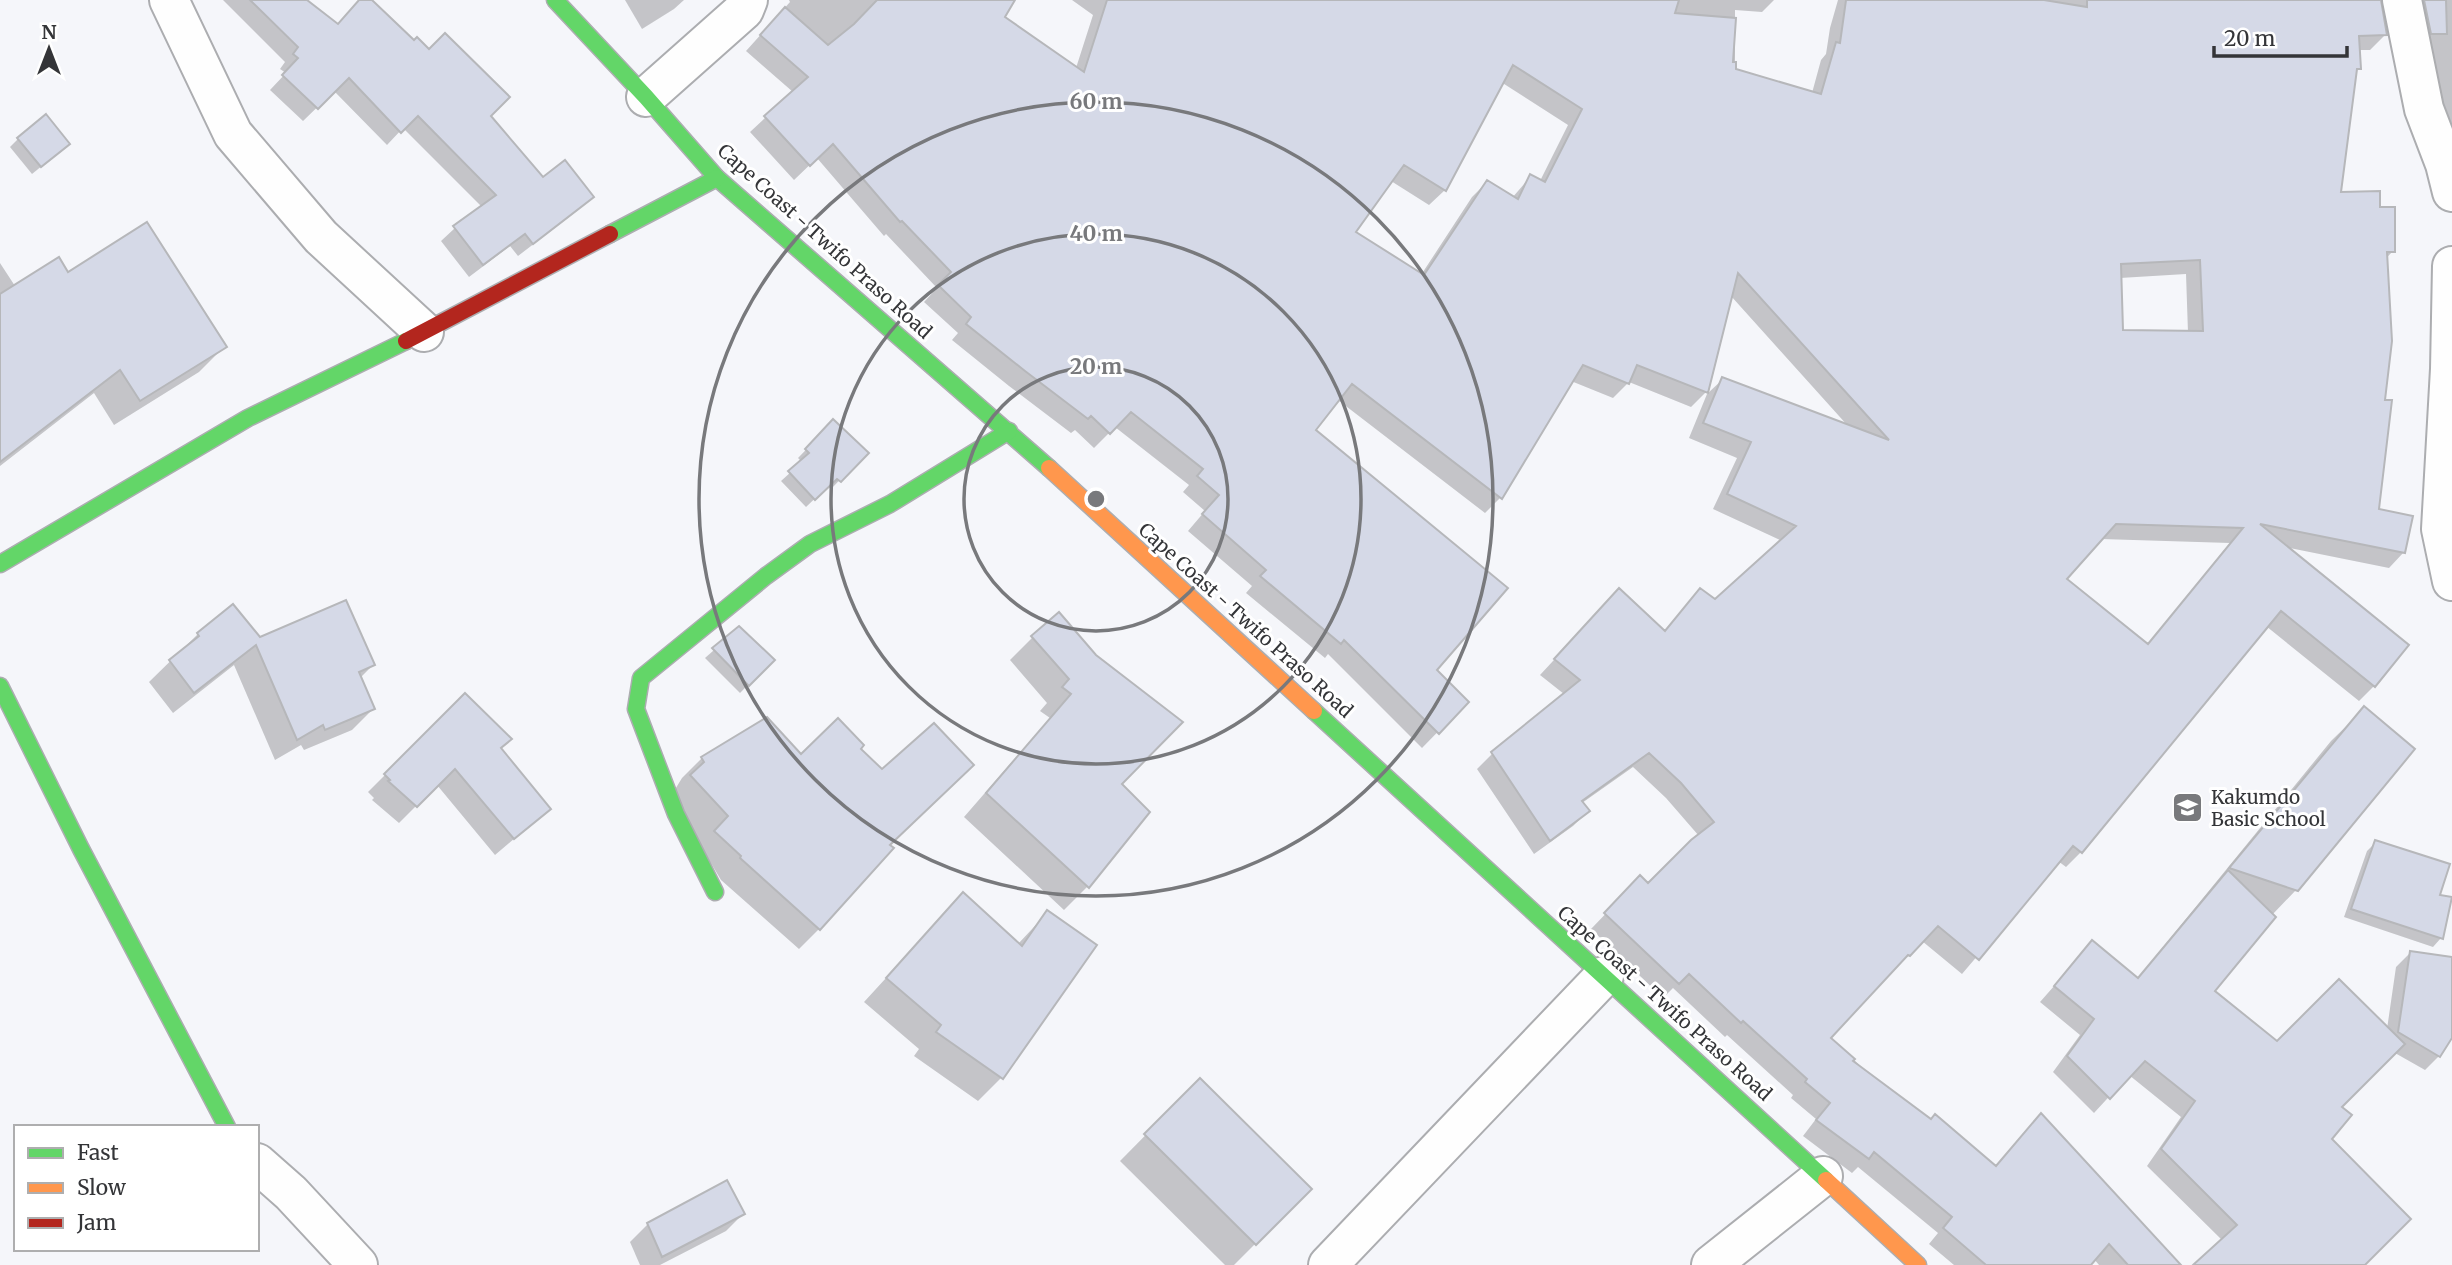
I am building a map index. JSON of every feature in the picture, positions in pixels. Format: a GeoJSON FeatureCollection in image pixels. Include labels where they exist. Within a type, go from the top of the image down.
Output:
{"type":"FeatureCollection","features":[{"type":"Feature","properties":{"kind":"street"},"geometry":{"type":"LineString","coordinates":[[169,0],[233,134],[321,237],[424,332]]}},
{"type":"Feature","properties":{"kind":"street","name":"Cape Coast - Twifo Praso Road"},"geometry":{"type":"LineString","coordinates":[[555,0],[717,178],[1009,431],[1918,1265]]}},
{"type":"Feature","properties":{"kind":"street"},"geometry":{"type":"LineString","coordinates":[[646,97],[744,10],[748,0]]}},
{"type":"Feature","properties":{"kind":"street"},"geometry":{"type":"LineString","coordinates":[[2402,0],[2424,109],[2445,164],[2452,192]]}},
{"type":"Feature","properties":{"kind":"street"},"geometry":{"type":"LineString","coordinates":[[0,564],[248,418],[424,332],[717,178]]}},
{"type":"Feature","properties":{"kind":"street"},"geometry":{"type":"LineString","coordinates":[[2452,266],[2451,369],[2441,529],[2452,580]]}},
{"type":"Feature","properties":{"kind":"street"},"geometry":{"type":"LineString","coordinates":[[715,892],[676,814],[636,709],[641,678],[766,576],[810,544],[890,504],[1009,431]]}},
{"type":"Feature","properties":{"kind":"street"},"geometry":{"type":"LineString","coordinates":[[0,686],[81,849],[226,1125]]}},
{"type":"Feature","properties":{"kind":"street"},"geometry":{"type":"LineString","coordinates":[[1328,1265],[1604,976]]}},
{"type":"Feature","properties":{"kind":"street"},"geometry":{"type":"LineString","coordinates":[[259,1165],[291,1193],[358,1265]]}},
{"type":"Feature","properties":{"kind":"street"},"geometry":{"type":"LineString","coordinates":[[1711,1265],[1823,1176]]}},
{"type":"Feature","properties":{"kind":"building"},"geometry":{"type":"Polygon","coordinates":[[[250,0],[307,0],[338,24],[359,0],[372,0],[414,40],[417,37],[429,49],[445,33],[510,97],[491,116],[543,177],[565,160],[594,197],[533,244],[525,234],[483,265],[453,226],[496,195],[418,116],[401,133],[349,78],[318,109],[282,75],[298,58],[293,54],[298,47],[250,0]]]}},
{"type":"Feature","properties":{"kind":"building"},"geometry":{"type":"Polygon","coordinates":[[[877,0],[1015,0],[1005,17],[1084,72],[1107,0],[1679,0],[1675,13],[1736,18],[1733,62],[1736,62],[1736,69],[1821,94],[1836,42],[1840,43],[1846,0],[2044,0],[2087,7],[2087,0],[2381,0],[2387,35],[2359,36],[2361,69],[2357,69],[2341,192],[2380,191],[2380,207],[2395,207],[2395,252],[2387,252],[2392,341],[2385,400],[2392,400],[2379,509],[2413,516],[2405,553],[2260,524],[2409,645],[2375,687],[2281,611],[2082,853],[2073,846],[1979,960],[1938,926],[1831,1038],[1855,1059],[1853,1061],[1931,1119],[1935,1114],[1996,1166],[2041,1113],[2181,1265],[2128,1265],[2109,1244],[2091,1265],[1986,1265],[1943,1228],[1952,1217],[1874,1152],[1869,1159],[1816,1120],[1830,1103],[1805,1082],[1807,1079],[1689,974],[1679,984],[1604,913],[1640,875],[1648,883],[1691,840],[1714,822],[1681,783],[1649,753],[1582,801],[1590,811],[1550,841],[1491,752],[1580,680],[1554,659],[1619,588],[1665,631],[1700,588],[1715,599],[1796,526],[1727,494],[1751,442],[1703,423],[1722,377],[1889,440],[1738,273],[1708,393],[1637,365],[1629,384],[1583,365],[1502,499],[1352,384],[1316,430],[1508,588],[1437,670],[1469,702],[1439,734],[1344,640],[1341,644],[1260,576],[1266,570],[1202,514],[1219,495],[1197,476],[1203,469],[1131,412],[1110,434],[1091,416],[1088,419],[966,324],[971,317],[938,285],[951,272],[902,221],[900,222],[833,144],[810,166],[764,116],[808,77],[760,35],[785,7],[828,45],[854,24],[877,0]],[[1513,65],[1446,191],[1404,165],[1356,232],[1424,275],[1487,180],[1518,199],[1530,174],[1545,182],[1582,109],[1513,65]],[[2200,260],[2121,264],[2123,330],[2203,331],[2200,260]],[[2116,524],[2067,579],[2148,644],[2243,528],[2116,524]]]}},
{"type":"Feature","properties":{"kind":"building"},"geometry":{"type":"Polygon","coordinates":[[[2424,0],[2446,0],[2447,34],[2431,34],[2424,0]]]}},
{"type":"Feature","properties":{"kind":"building"},"geometry":{"type":"Polygon","coordinates":[[[46,114],[70,144],[41,167],[17,138],[46,114]]]}},
{"type":"Feature","properties":{"kind":"building"},"geometry":{"type":"Polygon","coordinates":[[[147,222],[227,347],[140,401],[120,370],[0,462],[0,294],[59,257],[68,272],[147,222]]]}},
{"type":"Feature","properties":{"kind":"building"},"geometry":{"type":"Polygon","coordinates":[[[833,419],[869,453],[841,482],[837,479],[815,500],[788,471],[809,453],[805,449],[833,419]]]}},
{"type":"Feature","properties":{"kind":"building"},"geometry":{"type":"Polygon","coordinates":[[[346,600],[375,665],[359,672],[375,709],[325,730],[323,725],[297,740],[256,645],[194,693],[169,660],[233,604],[260,637],[346,600]]]}},
{"type":"Feature","properties":{"kind":"building"},"geometry":{"type":"Polygon","coordinates":[[[1059,612],[1096,655],[1183,722],[1122,784],[1150,812],[1089,888],[986,793],[1071,694],[1062,687],[1069,679],[1031,636],[1059,612]]]}},
{"type":"Feature","properties":{"kind":"building"},"geometry":{"type":"Polygon","coordinates":[[[739,626],[775,660],[749,686],[712,648],[739,626]]]}},
{"type":"Feature","properties":{"kind":"building"},"geometry":{"type":"Polygon","coordinates":[[[465,693],[512,739],[501,748],[551,809],[514,839],[455,769],[417,807],[388,781],[390,780],[384,774],[465,693]]]}},
{"type":"Feature","properties":{"kind":"building"},"geometry":{"type":"Polygon","coordinates":[[[2364,706],[2415,749],[2298,891],[2229,868],[2364,706]]]}},
{"type":"Feature","properties":{"kind":"building"},"geometry":{"type":"Polygon","coordinates":[[[767,717],[801,754],[838,718],[864,745],[861,749],[882,769],[934,723],[974,765],[890,845],[894,848],[820,930],[714,831],[728,816],[690,775],[704,762],[701,757],[767,717]]]}},
{"type":"Feature","properties":{"kind":"building"},"geometry":{"type":"Polygon","coordinates":[[[2375,840],[2450,864],[2440,895],[2452,897],[2443,939],[2351,909],[2375,840]]]}},
{"type":"Feature","properties":{"kind":"building"},"geometry":{"type":"Polygon","coordinates":[[[2228,870],[2276,917],[2215,991],[2277,1041],[2339,979],[2405,1044],[2342,1107],[2352,1115],[2332,1139],[2411,1219],[2365,1265],[2193,1265],[2237,1225],[2161,1149],[2195,1101],[2145,1061],[2110,1099],[2067,1056],[2094,1019],[2054,986],[2092,940],[2138,978],[2228,870]]]}},
{"type":"Feature","properties":{"kind":"building"},"geometry":{"type":"Polygon","coordinates":[[[963,892],[1022,946],[1047,910],[1097,945],[1003,1079],[936,1032],[941,1025],[886,978],[963,892]]]}},
{"type":"Feature","properties":{"kind":"building"},"geometry":{"type":"Polygon","coordinates":[[[2410,951],[2452,957],[2452,1038],[2440,1057],[2398,1032],[2410,951]]]}},
{"type":"Feature","properties":{"kind":"building"},"geometry":{"type":"Polygon","coordinates":[[[1200,1078],[1312,1189],[1256,1245],[1144,1134],[1200,1078]]]}},
{"type":"Feature","properties":{"kind":"building"},"geometry":{"type":"Polygon","coordinates":[[[727,1180],[745,1214],[662,1257],[647,1223],[727,1180]]]}},
{"type":"Feature","properties":{"kind":"traffic: fast"},"geometry":{"type":"LineString","coordinates":[[555,0],[717,178],[1049,468]]}},
{"type":"Feature","properties":{"kind":"traffic: fast"},"geometry":{"type":"LineString","coordinates":[[610,234],[717,178]]}},
{"type":"Feature","properties":{"kind":"traffic: fast"},"geometry":{"type":"LineString","coordinates":[[0,564],[248,418],[406,341]]}},
{"type":"Feature","properties":{"kind":"traffic: fast"},"geometry":{"type":"LineString","coordinates":[[715,892],[676,814],[636,709],[641,678],[766,576],[810,544],[890,504],[1009,431]]}},
{"type":"Feature","properties":{"kind":"traffic: fast"},"geometry":{"type":"LineString","coordinates":[[0,686],[81,849],[226,1125]]}},
{"type":"Feature","properties":{"kind":"traffic: fast"},"geometry":{"type":"LineString","coordinates":[[1314,711],[1826,1180]]}},
{"type":"Feature","properties":{"kind":"traffic: slow"},"geometry":{"type":"LineString","coordinates":[[1049,468],[1314,711]]}},
{"type":"Feature","properties":{"kind":"traffic: slow"},"geometry":{"type":"LineString","coordinates":[[1826,1180],[1918,1265]]}},
{"type":"Feature","properties":{"kind":"traffic: jam"},"geometry":{"type":"LineString","coordinates":[[406,341],[610,234]]}},
{"type":"Feature","properties":{"kind":"place","name":"Kakumdo Basic School"},"geometry":{"type":"Point","coordinates":[2188,808]}}]}
